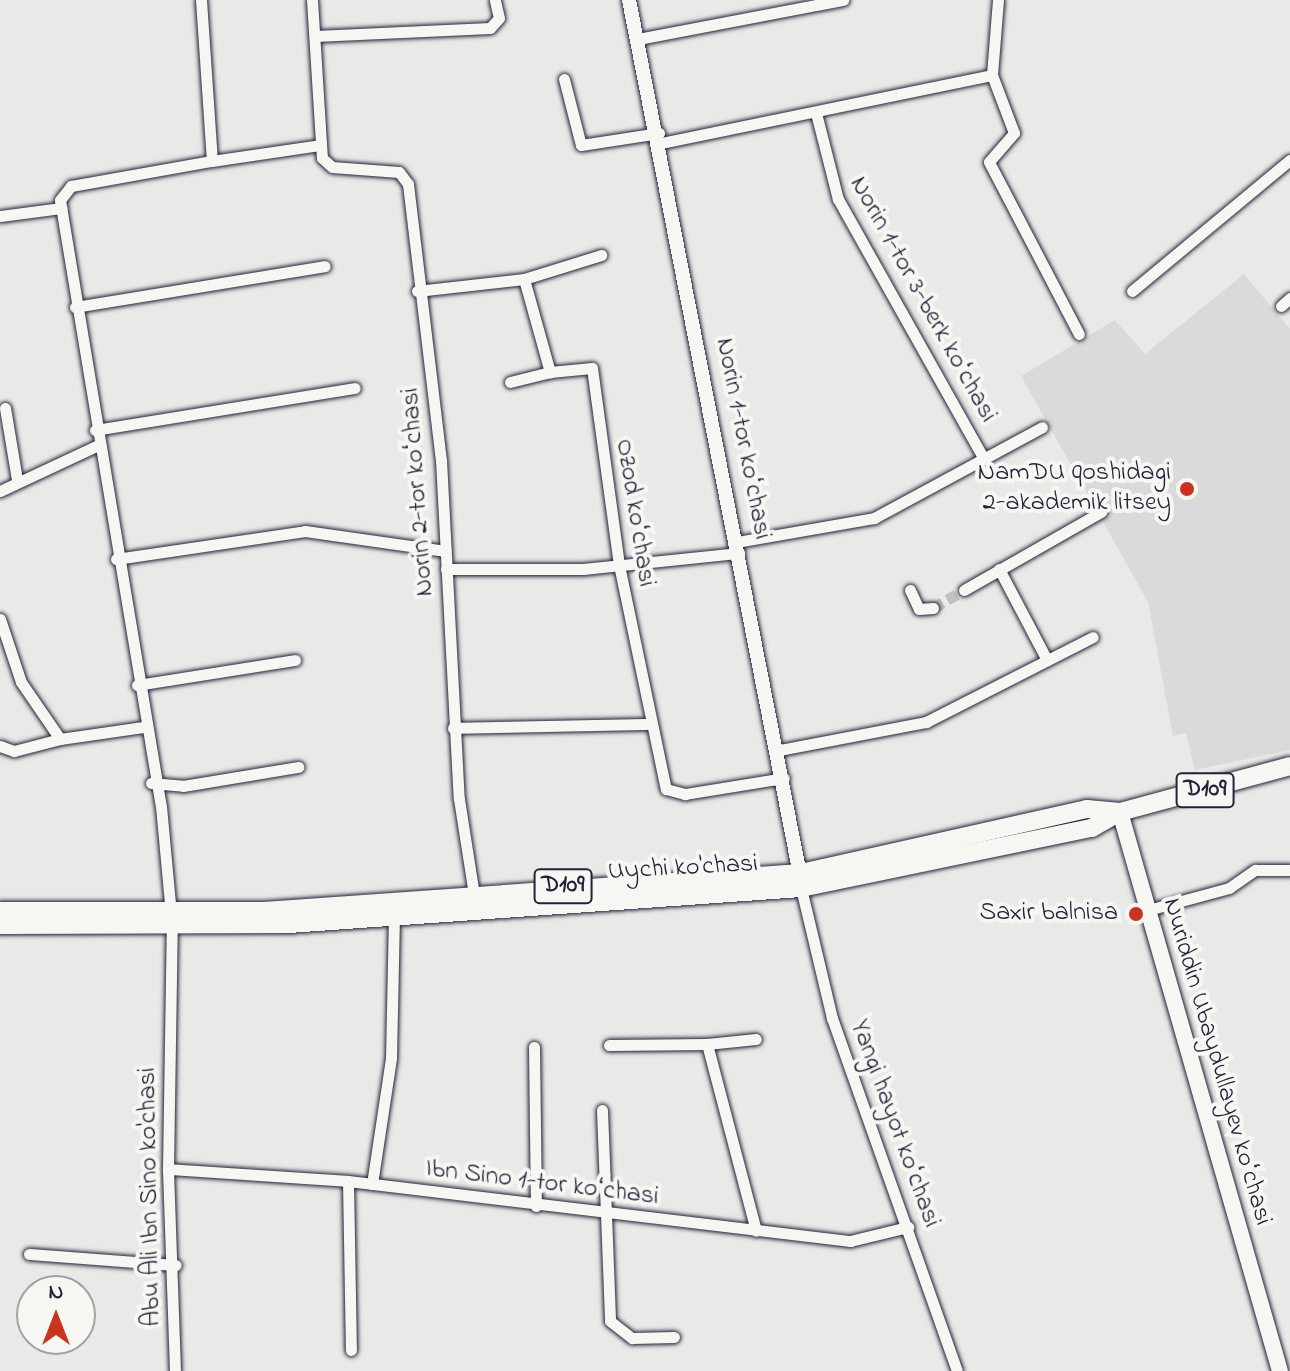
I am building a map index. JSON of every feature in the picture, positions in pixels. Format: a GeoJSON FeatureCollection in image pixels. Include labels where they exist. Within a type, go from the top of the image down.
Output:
{"type":"FeatureCollection","features":[{"type":"Feature","properties":{"kind":"main road","name":"Uychi ko'chasi"},"geometry":{"type":"LineString","coordinates":[[0,925],[171,919],[801,880],[953,862],[1092,828],[1120,812],[1290,766]]}},
{"type":"Feature","properties":{"kind":"main road","name":"Nuriddin Ubaydullayev koʻchasi"},"geometry":{"type":"LineString","coordinates":[[1120,812],[1280,1371]]}},
{"type":"Feature","properties":{"kind":"main road","name":"Uychi ko'chasi"},"geometry":{"type":"LineString","coordinates":[[0,911],[171,919]]}},
{"type":"Feature","properties":{"kind":"street"},"geometry":{"type":"LineString","coordinates":[[201,0],[212,161]]}},
{"type":"Feature","properties":{"kind":"street"},"geometry":{"type":"LineString","coordinates":[[0,216],[61,208],[71,186],[321,145],[312,0]]}},
{"type":"Feature","properties":{"kind":"street"},"geometry":{"type":"LineString","coordinates":[[315,36],[490,28],[499,18],[495,0]]}},
{"type":"Feature","properties":{"kind":"street","name":"Norin 1-tor koʻchasi"},"geometry":{"type":"LineString","coordinates":[[629,0],[660,138],[779,750],[801,880]]}},
{"type":"Feature","properties":{"kind":"street"},"geometry":{"type":"LineString","coordinates":[[638,39],[843,0]]}},
{"type":"Feature","properties":{"kind":"street"},"geometry":{"type":"LineString","coordinates":[[998,0],[992,75],[1014,133],[993,149],[992,171],[1079,334]]}},
{"type":"Feature","properties":{"kind":"street"},"geometry":{"type":"LineString","coordinates":[[564,79],[584,147],[816,113],[992,75]]}},
{"type":"Feature","properties":{"kind":"street","name":"Norin 1-tor 3-berk koʻchasi"},"geometry":{"type":"LineString","coordinates":[[816,113],[838,199],[984,459]]}},
{"type":"Feature","properties":{"kind":"street","name":"Norin 2-tor koʻchasi"},"geometry":{"type":"LineString","coordinates":[[321,145],[332,167],[405,177],[417,291],[427,313],[446,551],[453,728],[474,898]]}},
{"type":"Feature","properties":{"kind":"street"},"geometry":{"type":"LineString","coordinates":[[1132,291],[1290,160]]}},
{"type":"Feature","properties":{"kind":"street","name":"Abu Ali Ibn Sino ko'chasi"},"geometry":{"type":"LineString","coordinates":[[61,208],[151,783],[161,807],[171,919],[168,1169],[176,1265],[175,1371]]}},
{"type":"Feature","properties":{"kind":"street"},"geometry":{"type":"LineString","coordinates":[[417,291],[524,279],[601,255]]}},
{"type":"Feature","properties":{"kind":"street"},"geometry":{"type":"LineString","coordinates":[[75,307],[325,266]]}},
{"type":"Feature","properties":{"kind":"street"},"geometry":{"type":"LineString","coordinates":[[510,382],[550,372],[524,279]]}},
{"type":"Feature","properties":{"kind":"street","name":"Ozod koʻchasi"},"geometry":{"type":"LineString","coordinates":[[550,372],[592,368],[619,565],[662,781],[673,794],[784,778]]}},
{"type":"Feature","properties":{"kind":"street"},"geometry":{"type":"LineString","coordinates":[[95,430],[355,388]]}},
{"type":"Feature","properties":{"kind":"street"},"geometry":{"type":"LineString","coordinates":[[5,408],[17,480]]}},
{"type":"Feature","properties":{"kind":"street"},"geometry":{"type":"LineString","coordinates":[[446,569],[619,565],[738,547],[874,518],[1042,427]]}},
{"type":"Feature","properties":{"kind":"street"},"geometry":{"type":"LineString","coordinates":[[0,491],[17,480],[98,445]]}},
{"type":"Feature","properties":{"kind":"street"},"geometry":{"type":"LineString","coordinates":[[964,590],[1101,512]]}},
{"type":"Feature","properties":{"kind":"street"},"geometry":{"type":"LineString","coordinates":[[116,559],[305,531],[446,551]]}},
{"type":"Feature","properties":{"kind":"street"},"geometry":{"type":"LineString","coordinates":[[999,569],[1047,660]]}},
{"type":"Feature","properties":{"kind":"street"},"geometry":{"type":"LineString","coordinates":[[910,590],[919,609],[933,608]]}},
{"type":"Feature","properties":{"kind":"street"},"geometry":{"type":"LineString","coordinates":[[0,619],[21,682],[60,739]]}},
{"type":"Feature","properties":{"kind":"street"},"geometry":{"type":"LineString","coordinates":[[779,750],[926,722],[1093,637]]}},
{"type":"Feature","properties":{"kind":"street"},"geometry":{"type":"LineString","coordinates":[[137,685],[295,660]]}},
{"type":"Feature","properties":{"kind":"street"},"geometry":{"type":"LineString","coordinates":[[453,728],[651,724]]}},
{"type":"Feature","properties":{"kind":"street"},"geometry":{"type":"LineString","coordinates":[[0,746],[14,751],[60,739],[143,727]]}},
{"type":"Feature","properties":{"kind":"street"},"geometry":{"type":"LineString","coordinates":[[151,783],[193,785],[298,767]]}},
{"type":"Feature","properties":{"kind":"street"},"geometry":{"type":"LineString","coordinates":[[1148,910],[1229,888],[1255,870],[1290,870]]}},
{"type":"Feature","properties":{"kind":"street","name":"Yangi hayot koʻchasi"},"geometry":{"type":"LineString","coordinates":[[801,880],[816,969],[957,1371]]}},
{"type":"Feature","properties":{"kind":"street"},"geometry":{"type":"LineString","coordinates":[[372,1184],[391,1058],[394,905]]}},
{"type":"Feature","properties":{"kind":"street"},"geometry":{"type":"LineString","coordinates":[[609,1045],[707,1044],[756,1039]]}},
{"type":"Feature","properties":{"kind":"street"},"geometry":{"type":"LineString","coordinates":[[707,1044],[756,1231]]}},
{"type":"Feature","properties":{"kind":"street"},"geometry":{"type":"LineString","coordinates":[[534,1047],[536,1206]]}},
{"type":"Feature","properties":{"kind":"street"},"geometry":{"type":"LineString","coordinates":[[602,1110],[609,1216],[610,1321],[632,1338],[674,1337]]}},
{"type":"Feature","properties":{"kind":"street","name":"Ibn Sino 1-tor koʻchasi"},"geometry":{"type":"LineString","coordinates":[[168,1169],[348,1181],[609,1216],[850,1241],[908,1227]]}},
{"type":"Feature","properties":{"kind":"street"},"geometry":{"type":"LineString","coordinates":[[348,1181],[351,1350]]}},
{"type":"Feature","properties":{"kind":"street"},"geometry":{"type":"LineString","coordinates":[[29,1254],[176,1265]]}},
{"type":"Feature","properties":{"kind":"shaded area","name":"NamDU qoshidagi 2-akademik litsey"},"geometry":{"type":"Polygon","coordinates":[[[1244,274],[1290,329],[1290,750],[1195,770],[1186,733],[1173,736],[1148,602],[1021,376],[1115,320],[1145,354],[1244,274]]]}},
{"type":"Feature","properties":{"kind":"tunnel"},"geometry":{"type":"LineString","coordinates":[[933,608],[964,590]]}},
{"type":"Feature","properties":{"kind":"place","name":"NamDU qoshidagi 2-akademik litsey"},"geometry":{"type":"Point","coordinates":[1187,489]}},
{"type":"Feature","properties":{"kind":"place","name":"Saxir balnisa"},"geometry":{"type":"Point","coordinates":[1136,914]}}]}
